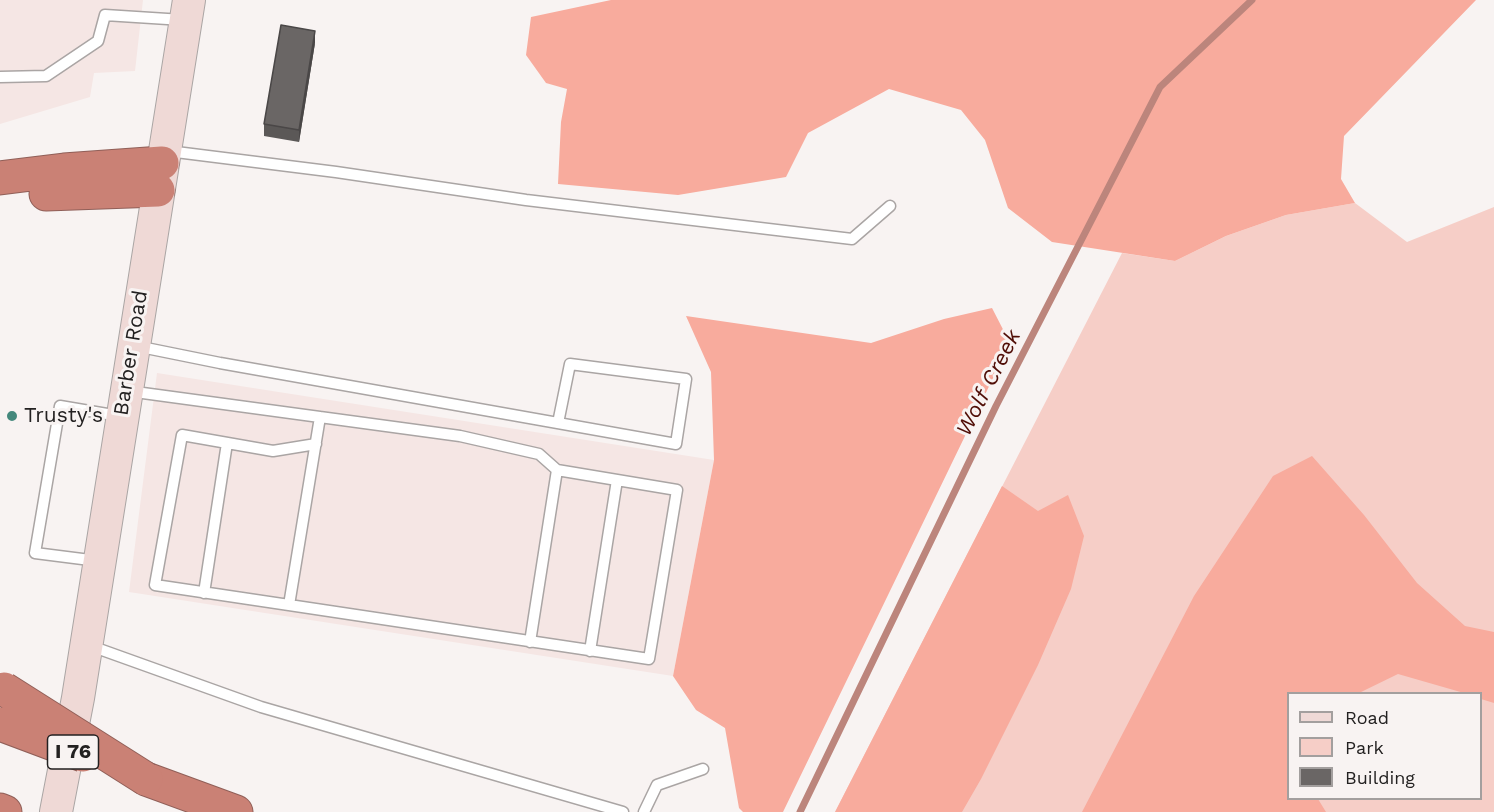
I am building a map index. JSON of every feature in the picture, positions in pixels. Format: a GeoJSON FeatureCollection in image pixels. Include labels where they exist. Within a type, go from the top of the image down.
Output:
{"type":"FeatureCollection","features":[{"type":"Feature","properties":{"kind":"highway"},"geometry":{"type":"LineString","coordinates":[[0,178],[64,170],[161,168]]}},
{"type":"Feature","properties":{"kind":"highway"},"geometry":{"type":"LineString","coordinates":[[0,200],[70,191],[161,168]]}},
{"type":"Feature","properties":{"kind":"highway"},"geometry":{"type":"LineString","coordinates":[[2,688],[146,779]]}},
{"type":"Feature","properties":{"kind":"highway","name":"I 76"},"geometry":{"type":"LineString","coordinates":[[0,724],[236,812]]}},
{"type":"Feature","properties":{"kind":"highway"},"geometry":{"type":"LineString","coordinates":[[0,810],[5,812]]}},
{"type":"Feature","properties":{"kind":"main road","name":"Barber Road"},"geometry":{"type":"LineString","coordinates":[[56,812],[86,644],[187,10]]}},
{"type":"Feature","properties":{"kind":"lane"},"geometry":{"type":"LineString","coordinates":[[0,76],[46,76],[98,41],[105,15],[187,10]]}},
{"type":"Feature","properties":{"kind":"lane"},"geometry":{"type":"LineString","coordinates":[[161,168],[336,171],[538,201],[852,239],[890,206]]}},
{"type":"Feature","properties":{"kind":"lane"},"geometry":{"type":"LineString","coordinates":[[133,346],[558,423],[676,444],[686,379],[570,364],[558,423]]}},
{"type":"Feature","properties":{"kind":"lane"},"geometry":{"type":"LineString","coordinates":[[98,561],[35,553],[60,406],[123,403],[320,417],[460,436],[539,454],[557,470],[677,490],[649,659],[155,585],[182,435],[273,451],[316,444]]}},
{"type":"Feature","properties":{"kind":"lane"},"geometry":{"type":"LineString","coordinates":[[289,605],[320,417]]}},
{"type":"Feature","properties":{"kind":"lane"},"geometry":{"type":"LineString","coordinates":[[204,593],[227,443]]}},
{"type":"Feature","properties":{"kind":"lane"},"geometry":{"type":"LineString","coordinates":[[530,642],[557,470]]}},
{"type":"Feature","properties":{"kind":"lane"},"geometry":{"type":"LineString","coordinates":[[590,651],[617,480]]}},
{"type":"Feature","properties":{"kind":"lane"},"geometry":{"type":"LineString","coordinates":[[86,644],[261,707],[623,812]]}},
{"type":"Feature","properties":{"kind":"lane"},"geometry":{"type":"LineString","coordinates":[[644,812],[657,784],[703,769]]}},
{"type":"Feature","properties":{"kind":"shaded area"},"geometry":{"type":"Polygon","coordinates":[[[0,0],[143,0],[135,71],[94,73],[90,97],[0,124],[0,0]]]}},
{"type":"Feature","properties":{"kind":"shaded area"},"geometry":{"type":"Polygon","coordinates":[[[611,0],[1476,0],[1344,136],[1341,179],[1355,203],[1286,215],[1226,236],[1175,261],[1052,242],[1008,208],[985,140],[961,110],[889,89],[808,133],[786,177],[678,195],[558,184],[561,122],[567,89],[546,83],[526,55],[531,17],[611,0]]]}},
{"type":"Feature","properties":{"kind":"shaded area"},"geometry":{"type":"Polygon","coordinates":[[[992,308],[1010,343],[783,812],[743,812],[739,808],[725,728],[696,710],[673,676],[714,460],[711,372],[686,316],[871,343],[944,319],[992,308]]]}},
{"type":"Feature","properties":{"kind":"shaded area"},"geometry":{"type":"Polygon","coordinates":[[[157,373],[714,460],[673,676],[129,592],[157,373]]]}},
{"type":"Feature","properties":{"kind":"shaded area"},"geometry":{"type":"Polygon","coordinates":[[[1312,456],[1364,515],[1417,583],[1465,626],[1494,632],[1494,703],[1482,699],[1482,692],[1461,692],[1398,674],[1361,692],[1287,692],[1287,800],[1319,800],[1326,812],[1082,812],[1194,596],[1273,476],[1312,456]]]}},
{"type":"Feature","properties":{"kind":"shaded area"},"geometry":{"type":"Polygon","coordinates":[[[1002,486],[1038,511],[1068,495],[1084,536],[1071,589],[1038,665],[981,779],[962,812],[835,812],[1002,486]]]}},
{"type":"Feature","properties":{"kind":"green space"},"geometry":{"type":"Polygon","coordinates":[[[1355,203],[1407,242],[1494,207],[1494,812],[835,812],[1122,253],[1175,261],[1226,236],[1286,215],[1355,203]]]}},
{"type":"Feature","properties":{"kind":"building"},"geometry":{"type":"Polygon","coordinates":[[[281,25],[315,31],[299,130],[264,124],[281,25]]]}},
{"type":"Feature","properties":{"kind":"waterway","name":"Wolf Creek"},"geometry":{"type":"LineString","coordinates":[[800,812],[996,406],[1160,87],[1252,0]]}},
{"type":"Feature","properties":{"kind":"place","name":"Trusty's"},"geometry":{"type":"Point","coordinates":[12,416]}}]}
